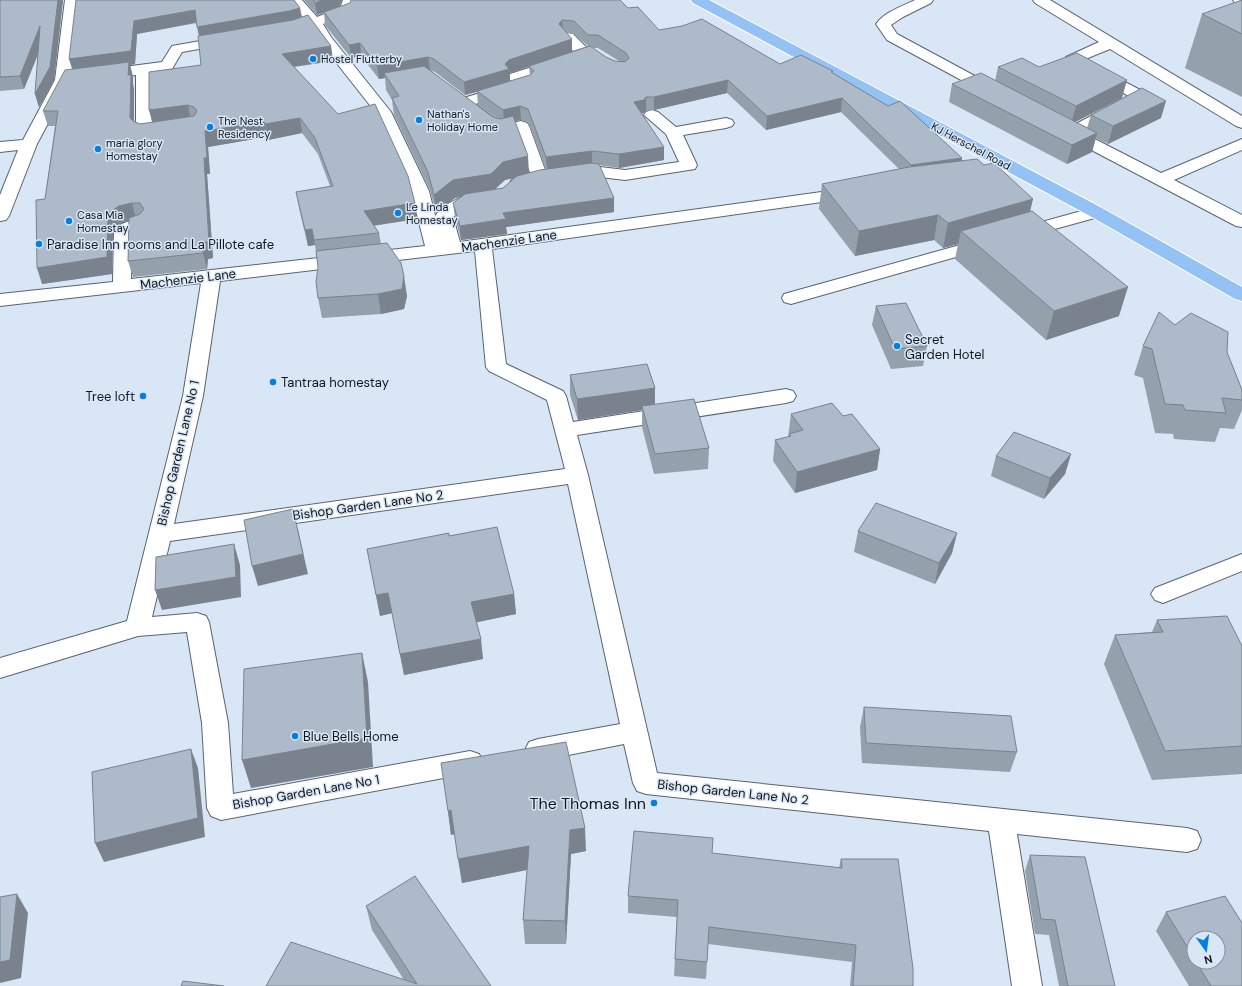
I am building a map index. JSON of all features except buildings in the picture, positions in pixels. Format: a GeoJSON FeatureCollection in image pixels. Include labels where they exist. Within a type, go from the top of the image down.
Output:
{"type":"FeatureCollection","features":[{"type":"Feature","properties":{"kind":"main road","name":"KJ Herschel Road"},"geometry":{"type":"LineString","coordinates":[[698,0],[1096,212],[1242,295]]}},
{"type":"Feature","properties":{"kind":"street"},"geometry":{"type":"LineString","coordinates":[[0,216],[29,144],[75,78],[72,0]]}},
{"type":"Feature","properties":{"kind":"street"},"geometry":{"type":"LineString","coordinates":[[294,0],[314,22],[325,39],[372,86],[420,191],[443,249]]}},
{"type":"Feature","properties":{"kind":"street"},"geometry":{"type":"LineString","coordinates":[[273,33],[295,29],[346,11],[350,0]]}},
{"type":"Feature","properties":{"kind":"street"},"geometry":{"type":"LineString","coordinates":[[926,0],[898,14],[883,24],[892,36],[1007,99]]}},
{"type":"Feature","properties":{"kind":"street"},"geometry":{"type":"LineString","coordinates":[[1040,0],[1242,123]]}},
{"type":"Feature","properties":{"kind":"street"},"geometry":{"type":"LineString","coordinates":[[540,178],[521,126],[501,130],[457,98],[525,84],[515,77],[591,55],[568,37]]}},
{"type":"Feature","properties":{"kind":"street"},"geometry":{"type":"LineString","coordinates":[[75,78],[167,66],[177,49],[244,38]]}},
{"type":"Feature","properties":{"kind":"street"},"geometry":{"type":"LineString","coordinates":[[1070,133],[1141,96],[1071,60],[1110,43]]}},
{"type":"Feature","properties":{"kind":"street"},"geometry":{"type":"LineString","coordinates":[[143,69],[144,133],[184,128]]}},
{"type":"Feature","properties":{"kind":"street"},"geometry":{"type":"LineString","coordinates":[[443,249],[444,216],[461,203],[502,193],[511,185],[540,178],[592,171],[625,175],[689,165],[673,132],[652,116]]}},
{"type":"Feature","properties":{"kind":"street"},"geometry":{"type":"LineString","coordinates":[[673,132],[726,122]]}},
{"type":"Feature","properties":{"kind":"street"},"geometry":{"type":"LineString","coordinates":[[1056,125],[1242,222]]}},
{"type":"Feature","properties":{"kind":"street"},"geometry":{"type":"LineString","coordinates":[[0,147],[29,144]]}},
{"type":"Feature","properties":{"kind":"street"},"geometry":{"type":"LineString","coordinates":[[1160,180],[1242,144]]}},
{"type":"Feature","properties":{"kind":"street"},"geometry":{"type":"LineString","coordinates":[[994,174],[1017,171]]}},
{"type":"Feature","properties":{"kind":"street","name":"Machenzie Lane"},"geometry":{"type":"LineString","coordinates":[[0,300],[483,245],[867,191]]}},
{"type":"Feature","properties":{"kind":"street"},"geometry":{"type":"LineString","coordinates":[[791,298],[1096,212]]}},
{"type":"Feature","properties":{"kind":"street"},"geometry":{"type":"LineString","coordinates":[[122,287],[123,230],[138,225]]}},
{"type":"Feature","properties":{"kind":"street","name":"Bishop Garden Lane No 2"},"geometry":{"type":"LineString","coordinates":[[483,245],[496,367],[556,396],[577,475],[646,783],[1188,840]]}},
{"type":"Feature","properties":{"kind":"street","name":"Bishop Garden Lane No 1"},"geometry":{"type":"LineString","coordinates":[[138,627],[193,396],[211,277]]}},
{"type":"Feature","properties":{"kind":"street"},"geometry":{"type":"LineString","coordinates":[[565,430],[786,396]]}},
{"type":"Feature","properties":{"kind":"street","name":"Bishop Garden Lane No 2"},"geometry":{"type":"LineString","coordinates":[[159,534],[577,475]]}},
{"type":"Feature","properties":{"kind":"street"},"geometry":{"type":"LineString","coordinates":[[1163,594],[1242,562]]}},
{"type":"Feature","properties":{"kind":"street","name":"Bishop Garden Lane No 1"},"geometry":{"type":"LineString","coordinates":[[0,668],[138,627],[197,622],[215,724],[220,808],[634,732]]}},
{"type":"Feature","properties":{"kind":"street"},"geometry":{"type":"LineString","coordinates":[[1001,821],[1027,986]]}},
{"type":"Feature","properties":{"kind":"place","name":"Hostel Flutterby"},"geometry":{"type":"Point","coordinates":[313,59]}},
{"type":"Feature","properties":{"kind":"place","name":"Nathan's Holiday Home"},"geometry":{"type":"Point","coordinates":[419,120]}},
{"type":"Feature","properties":{"kind":"place","name":"The Nest Residency"},"geometry":{"type":"Point","coordinates":[210,127]}},
{"type":"Feature","properties":{"kind":"place","name":"maria glory Homestay"},"geometry":{"type":"Point","coordinates":[98,149]}},
{"type":"Feature","properties":{"kind":"place","name":"Le Linda Homestay"},"geometry":{"type":"Point","coordinates":[398,213]}},
{"type":"Feature","properties":{"kind":"place","name":"Casa Mia Homestay"},"geometry":{"type":"Point","coordinates":[69,221]}},
{"type":"Feature","properties":{"kind":"place","name":"Paradise Inn rooms and La Pillote cafe"},"geometry":{"type":"Point","coordinates":[39,244]}},
{"type":"Feature","properties":{"kind":"place","name":"Secret Garden Hotel"},"geometry":{"type":"Point","coordinates":[897,346]}},
{"type":"Feature","properties":{"kind":"place","name":"Tantraa homestay"},"geometry":{"type":"Point","coordinates":[273,382]}},
{"type":"Feature","properties":{"kind":"place","name":"Tree loft"},"geometry":{"type":"Point","coordinates":[143,396]}},
{"type":"Feature","properties":{"kind":"place","name":"Blue Bells Home"},"geometry":{"type":"Point","coordinates":[295,736]}},
{"type":"Feature","properties":{"kind":"place","name":"The Thomas Inn"},"geometry":{"type":"Point","coordinates":[654,803]}}]}
